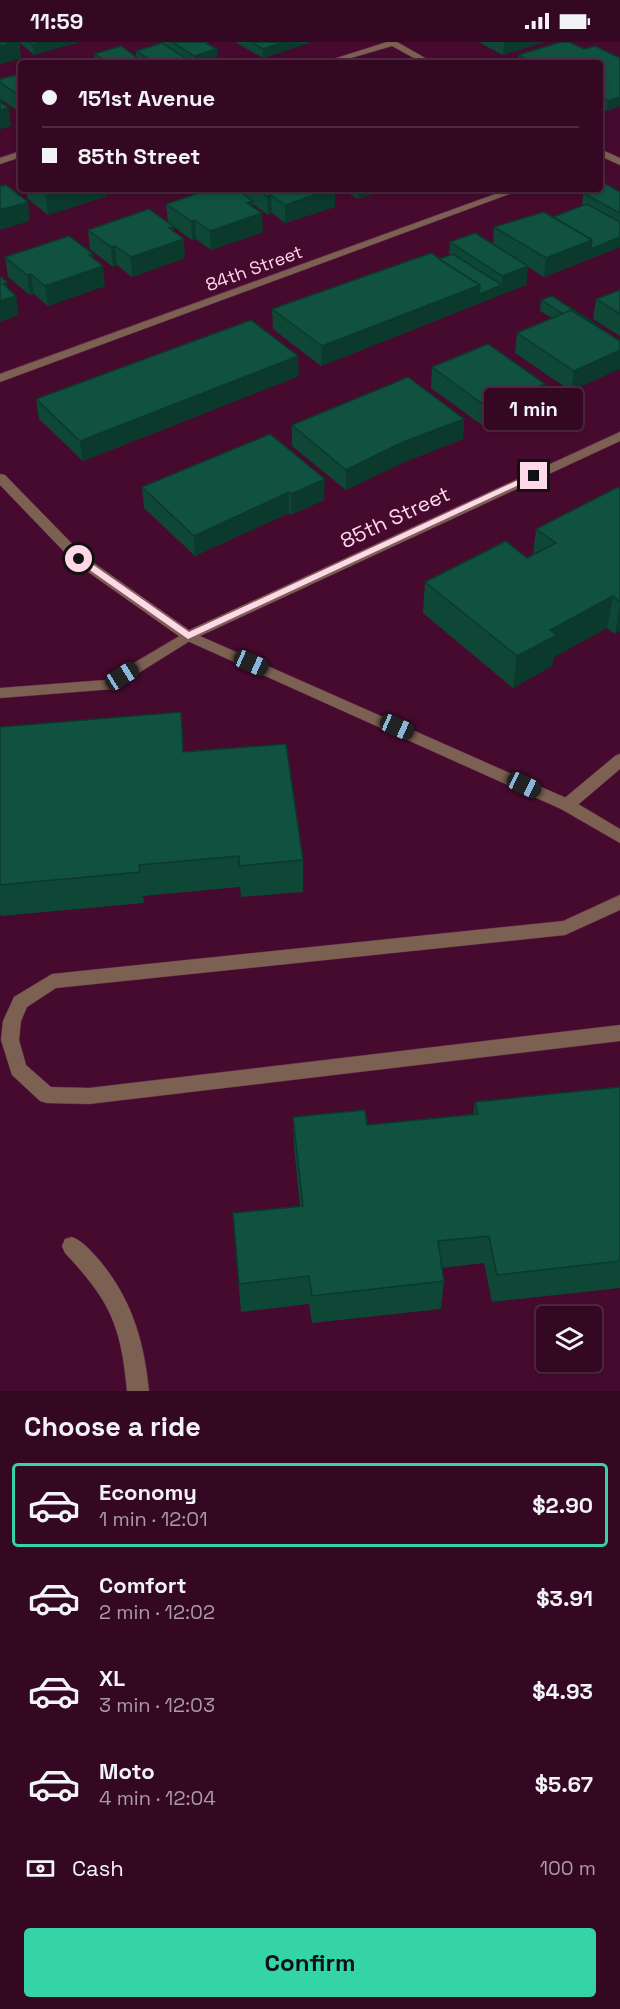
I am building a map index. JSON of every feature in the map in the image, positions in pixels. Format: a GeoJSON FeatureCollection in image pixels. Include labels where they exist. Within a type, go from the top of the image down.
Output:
{"type":"FeatureCollection","features":[{"type":"Feature","properties":{"kind":"street"},"geometry":{"type":"LineString","coordinates":[[335,60],[392,42],[425,60]]}},
{"type":"Feature","properties":{"kind":"street"},"geometry":{"type":"LineString","coordinates":[[0,161],[18,155]]}},
{"type":"Feature","properties":{"kind":"street"},"geometry":{"type":"LineString","coordinates":[[603,156],[620,162]]}},
{"type":"Feature","properties":{"kind":"street","name":"84th Street"},"geometry":{"type":"LineString","coordinates":[[0,378],[510,192]]}},
{"type":"Feature","properties":{"kind":"street","name":"85th Street"},"geometry":{"type":"LineString","coordinates":[[0,693],[108,686],[188,636],[620,436]]}},
{"type":"Feature","properties":{"kind":"street"},"geometry":{"type":"LineString","coordinates":[[0,478],[79,559],[188,636],[567,805],[620,837]]}},
{"type":"Feature","properties":{"kind":"street"},"geometry":{"type":"LineString","coordinates":[[567,805],[620,760]]}},
{"type":"Feature","properties":{"kind":"street"},"geometry":{"type":"LineString","coordinates":[[620,902],[565,928],[52,981],[20,1002],[12,1021],[10,1040],[18,1069],[48,1095],[89,1096],[620,1033]]}},
{"type":"Feature","properties":{"kind":"street"},"geometry":{"type":"LineString","coordinates":[[72,1246],[104,1279],[123,1311],[136,1358],[138,1391]]}},
{"type":"Feature","properties":{"kind":"building"},"geometry":{"type":"Polygon","coordinates":[[[0,42],[15,42],[0,46],[0,42]]]}},
{"type":"Feature","properties":{"kind":"building"},"geometry":{"type":"Polygon","coordinates":[[[172,42],[204,42],[217,49],[194,56],[172,42]]]}},
{"type":"Feature","properties":{"kind":"building"},"geometry":{"type":"Polygon","coordinates":[[[251,42],[283,42],[263,49],[251,42]]]}},
{"type":"Feature","properties":{"kind":"building"},"geometry":{"type":"Polygon","coordinates":[[[561,42],[569,42],[584,49],[595,46],[620,58],[620,97],[608,101],[603,98],[603,60],[527,60],[518,55],[561,42]]]}},
{"type":"Feature","properties":{"kind":"building"},"geometry":{"type":"Polygon","coordinates":[[[162,43],[188,60],[150,60],[136,51],[162,43]]]}},
{"type":"Feature","properties":{"kind":"building"},"geometry":{"type":"Polygon","coordinates":[[[121,46],[140,60],[104,60],[94,54],[121,46]]]}},
{"type":"Feature","properties":{"kind":"building"},"geometry":{"type":"Polygon","coordinates":[[[18,75],[18,94],[0,82],[0,79],[18,75]]]}},
{"type":"Feature","properties":{"kind":"building"},"geometry":{"type":"Polygon","coordinates":[[[0,102],[9,108],[0,110],[0,102]]]}},
{"type":"Feature","properties":{"kind":"building"},"geometry":{"type":"Polygon","coordinates":[[[606,184],[620,192],[620,213],[583,193],[603,192],[603,186],[606,184]]]}},
{"type":"Feature","properties":{"kind":"building"},"geometry":{"type":"Polygon","coordinates":[[[0,185],[6,185],[28,202],[0,210],[0,185]]]}},
{"type":"Feature","properties":{"kind":"building"},"geometry":{"type":"Polygon","coordinates":[[[41,192],[59,192],[46,196],[41,192]]]}},
{"type":"Feature","properties":{"kind":"building"},"geometry":{"type":"Polygon","coordinates":[[[202,192],[240,192],[253,201],[247,203],[262,213],[210,231],[166,204],[202,192]]]}},
{"type":"Feature","properties":{"kind":"building"},"geometry":{"type":"Polygon","coordinates":[[[261,192],[323,192],[285,205],[271,195],[267,196],[261,192]]]}},
{"type":"Feature","properties":{"kind":"building"},"geometry":{"type":"Polygon","coordinates":[[[587,204],[620,222],[620,237],[591,249],[592,240],[553,217],[587,204]]]}},
{"type":"Feature","properties":{"kind":"building"},"geometry":{"type":"Polygon","coordinates":[[[149,209],[174,227],[169,228],[184,239],[131,257],[115,246],[111,247],[88,230],[149,209]]]}},
{"type":"Feature","properties":{"kind":"building"},"geometry":{"type":"Polygon","coordinates":[[[544,212],[592,240],[546,258],[494,227],[544,212]]]}},
{"type":"Feature","properties":{"kind":"building"},"geometry":{"type":"Polygon","coordinates":[[[475,233],[528,266],[502,276],[450,242],[475,233]]]}},
{"type":"Feature","properties":{"kind":"building"},"geometry":{"type":"Polygon","coordinates":[[[69,236],[93,254],[89,255],[103,266],[45,286],[5,257],[69,236]]]}},
{"type":"Feature","properties":{"kind":"building"},"geometry":{"type":"Polygon","coordinates":[[[431,253],[480,285],[322,346],[272,309],[431,253]]]}},
{"type":"Feature","properties":{"kind":"building"},"geometry":{"type":"Polygon","coordinates":[[[453,254],[502,285],[479,294],[480,285],[439,259],[453,254]]]}},
{"type":"Feature","properties":{"kind":"building"},"geometry":{"type":"Polygon","coordinates":[[[0,276],[7,282],[3,284],[16,296],[0,301],[0,276]]]}},
{"type":"Feature","properties":{"kind":"building"},"geometry":{"type":"Polygon","coordinates":[[[620,290],[620,314],[596,299],[620,290]]]}},
{"type":"Feature","properties":{"kind":"building"},"geometry":{"type":"Polygon","coordinates":[[[552,296],[597,325],[571,310],[563,314],[541,300],[552,296]]]}},
{"type":"Feature","properties":{"kind":"building"},"geometry":{"type":"Polygon","coordinates":[[[571,310],[620,341],[620,350],[574,371],[517,333],[571,310]]]}},
{"type":"Feature","properties":{"kind":"building"},"geometry":{"type":"Polygon","coordinates":[[[251,320],[298,356],[80,441],[36,399],[251,320]]]}},
{"type":"Feature","properties":{"kind":"building"},"geometry":{"type":"Polygon","coordinates":[[[488,344],[545,384],[488,408],[432,367],[488,344]]]}},
{"type":"Feature","properties":{"kind":"building"},"geometry":{"type":"Polygon","coordinates":[[[408,377],[464,419],[403,442],[346,470],[292,425],[408,377]]]}},
{"type":"Feature","properties":{"kind":"building"},"geometry":{"type":"Polygon","coordinates":[[[270,434],[325,479],[291,494],[289,492],[194,536],[142,487],[270,434]]]}},
{"type":"Feature","properties":{"kind":"building"},"geometry":{"type":"Polygon","coordinates":[[[618,487],[620,489],[620,602],[613,596],[550,630],[557,635],[517,656],[425,582],[506,541],[527,558],[556,543],[536,529],[618,487]]]}},
{"type":"Feature","properties":{"kind":"building"},"geometry":{"type":"Polygon","coordinates":[[[181,712],[183,752],[286,744],[303,860],[239,866],[239,856],[139,865],[140,872],[0,885],[0,727],[181,712]]]}},
{"type":"Feature","properties":{"kind":"building"},"geometry":{"type":"Polygon","coordinates":[[[620,1087],[620,1261],[497,1275],[489,1236],[438,1241],[444,1281],[312,1296],[309,1276],[239,1284],[233,1213],[303,1206],[293,1117],[365,1110],[367,1125],[478,1114],[475,1102],[620,1087]]]}},
{"type":"Feature","properties":{"kind":"route"},"geometry":{"type":"LineString","coordinates":[[79,559],[188,636],[534,476]]}}]}
